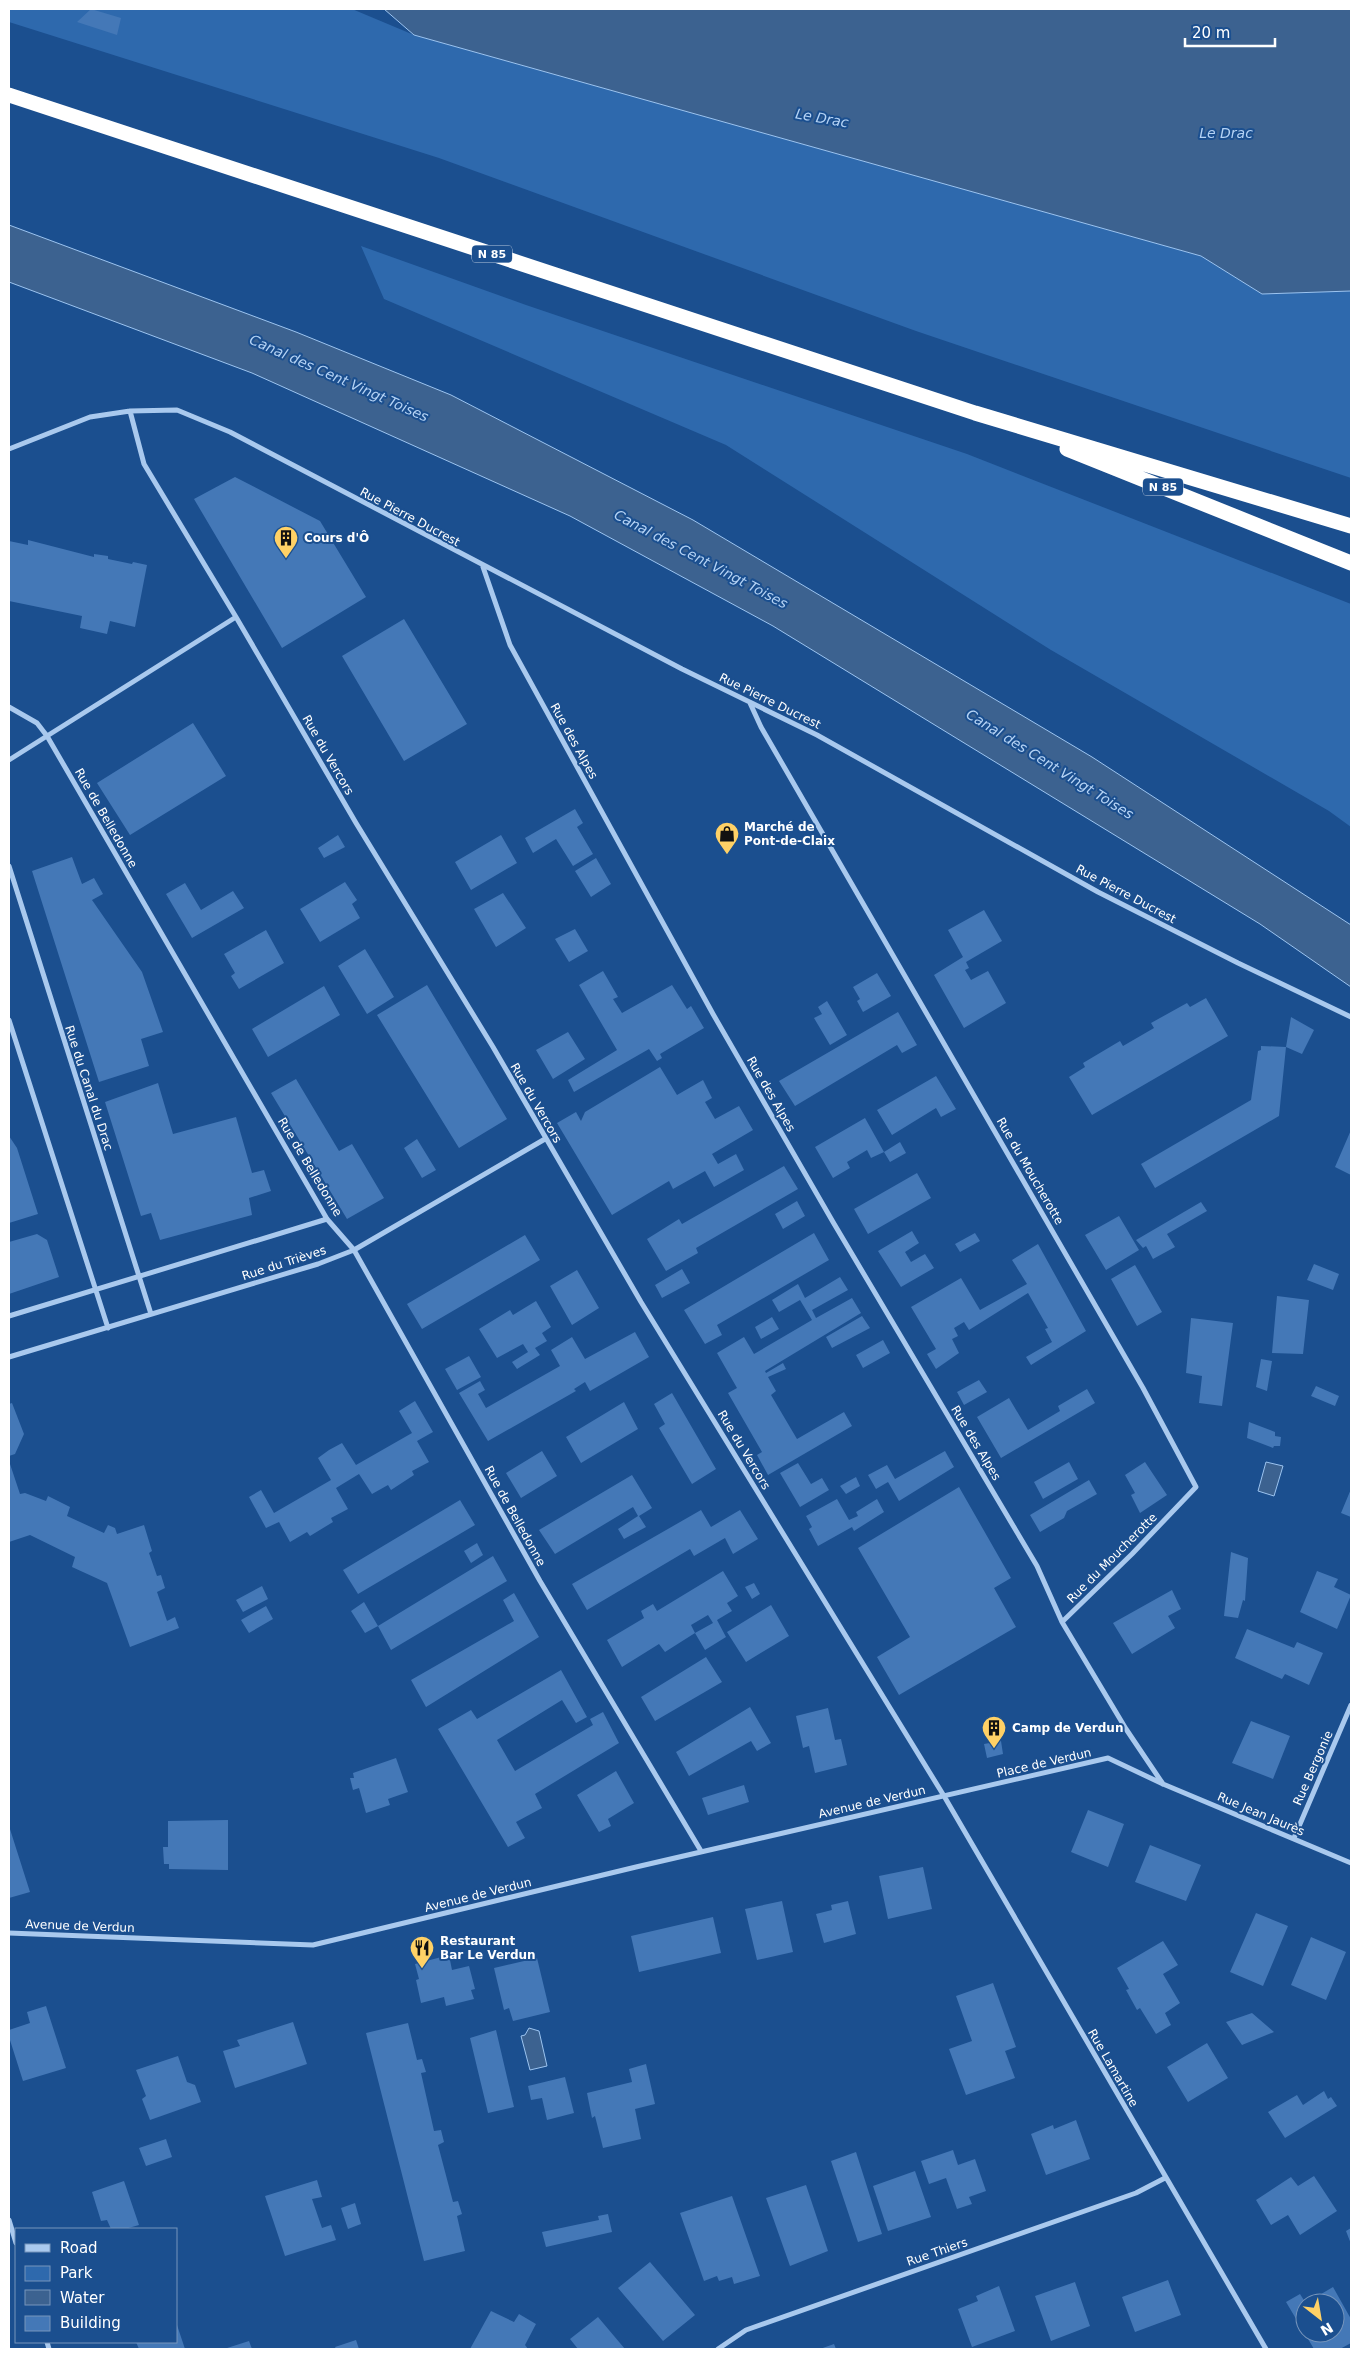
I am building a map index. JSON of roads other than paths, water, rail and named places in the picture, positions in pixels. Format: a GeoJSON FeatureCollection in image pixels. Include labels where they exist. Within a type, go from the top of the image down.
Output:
{"type":"FeatureCollection","features":[{"type":"Feature","properties":{"kind":"highway","name":"N 85"},"geometry":{"type":"LineString","coordinates":[[9,95],[975,413],[1351,526]]}},
{"type":"Feature","properties":{"kind":"highway","name":"N 85"},"geometry":{"type":"LineString","coordinates":[[975,413],[1351,562]]}},
{"type":"Feature","properties":{"kind":"street","name":"Rue Pierre Ducrest"},"geometry":{"type":"LineString","coordinates":[[130,411],[177,410],[230,432],[483,566],[750,703],[817,735],[1098,892],[1238,963],[1351,1017]]}},
{"type":"Feature","properties":{"kind":"street"},"geometry":{"type":"LineString","coordinates":[[9,449],[90,417],[130,411]]}},
{"type":"Feature","properties":{"kind":"street","name":"Rue du Vercors"},"geometry":{"type":"LineString","coordinates":[[130,411],[144,464],[356,823],[493,1046],[545,1139],[647,1310],[944,1796]]}},
{"type":"Feature","properties":{"kind":"street","name":"Rue des Alpes"},"geometry":{"type":"LineString","coordinates":[[483,566],[510,646],[718,1022],[843,1239],[1037,1566],[1062,1622]]}},
{"type":"Feature","properties":{"kind":"street"},"geometry":{"type":"LineString","coordinates":[[9,760],[236,617]]}},
{"type":"Feature","properties":{"kind":"street","name":"Rue du Moucherotte"},"geometry":{"type":"LineString","coordinates":[[750,703],[761,727],[1143,1388],[1196,1487],[1132,1554],[1062,1622]]}},
{"type":"Feature","properties":{"kind":"street","name":"Rue de Belledonne"},"geometry":{"type":"LineString","coordinates":[[9,707],[37,723],[47,736],[327,1218],[354,1250],[540,1582],[701,1851]]}},
{"type":"Feature","properties":{"kind":"street","name":"Rue du Canal du Drac"},"geometry":{"type":"LineString","coordinates":[[9,866],[151,1314]]}},
{"type":"Feature","properties":{"kind":"street"},"geometry":{"type":"LineString","coordinates":[[9,1020],[108,1328]]}},
{"type":"Feature","properties":{"kind":"street","name":"Rue du Trièves"},"geometry":{"type":"LineString","coordinates":[[9,1358],[318,1264],[354,1250],[545,1139]]}},
{"type":"Feature","properties":{"kind":"street"},"geometry":{"type":"LineString","coordinates":[[9,1316],[327,1218]]}},
{"type":"Feature","properties":{"kind":"street"},"geometry":{"type":"LineString","coordinates":[[1062,1622],[1126,1729],[1163,1784]]}},
{"type":"Feature","properties":{"kind":"street","name":"Rue Bergonie"},"geometry":{"type":"LineString","coordinates":[[1294,1838],[1351,1706]]}},
{"type":"Feature","properties":{"kind":"street","name":"Place de Verdun"},"geometry":{"type":"LineString","coordinates":[[944,1796],[1108,1758],[1163,1784]]}},
{"type":"Feature","properties":{"kind":"street","name":"Rue Jean Jaurès"},"geometry":{"type":"LineString","coordinates":[[1163,1784],[1351,1863]]}},
{"type":"Feature","properties":{"kind":"street","name":"Avenue de Verdun"},"geometry":{"type":"LineString","coordinates":[[9,1933],[313,1945],[701,1851],[944,1796]]}},
{"type":"Feature","properties":{"kind":"street","name":"Rue Lamartine"},"geometry":{"type":"LineString","coordinates":[[944,1796],[1266,2349]]}},
{"type":"Feature","properties":{"kind":"street","name":"Rue Thiers"},"geometry":{"type":"LineString","coordinates":[[718,2349],[746,2330],[1136,2193],[1165,2178]]}},
{"type":"Feature","properties":{"kind":"street"},"geometry":{"type":"LineString","coordinates":[[9,2220],[15,2241]]}},
{"type":"Feature","properties":{"kind":"water","name":"Le Drac"},"geometry":{"type":"Polygon","coordinates":[[[384,9],[1351,9],[1351,291],[1262,294],[1201,256],[414,35],[384,9]]]}},
{"type":"Feature","properties":{"kind":"water","name":"Canal des Cent Vingt Toises"},"geometry":{"type":"Polygon","coordinates":[[[9,225],[296,332],[451,395],[693,520],[1092,757],[1351,925],[1351,987],[1260,924],[773,626],[570,516],[252,373],[9,282],[9,225]]]}},
{"type":"Feature","properties":{"kind":"water"},"geometry":{"type":"Polygon","coordinates":[[[1266,1462],[1283,1466],[1274,1496],[1258,1491],[1266,1462]]]}},
{"type":"Feature","properties":{"kind":"water"},"geometry":{"type":"Polygon","coordinates":[[[529,2028],[539,2031],[547,2066],[530,2070],[521,2036],[525,2035],[529,2028]]]}},
{"type":"Feature","properties":{"kind":"place","name":"Cours d'Ô"},"geometry":{"type":"Point","coordinates":[286,559]}},
{"type":"Feature","properties":{"kind":"place","name":"Marché de Pont-de-Claix"},"geometry":{"type":"Point","coordinates":[727,855]}},
{"type":"Feature","properties":{"kind":"place","name":"Camp de Verdun"},"geometry":{"type":"Point","coordinates":[994,1749]}},
{"type":"Feature","properties":{"kind":"place","name":"Restaurant Bar Le Verdun"},"geometry":{"type":"Point","coordinates":[422,1969]}}]}
